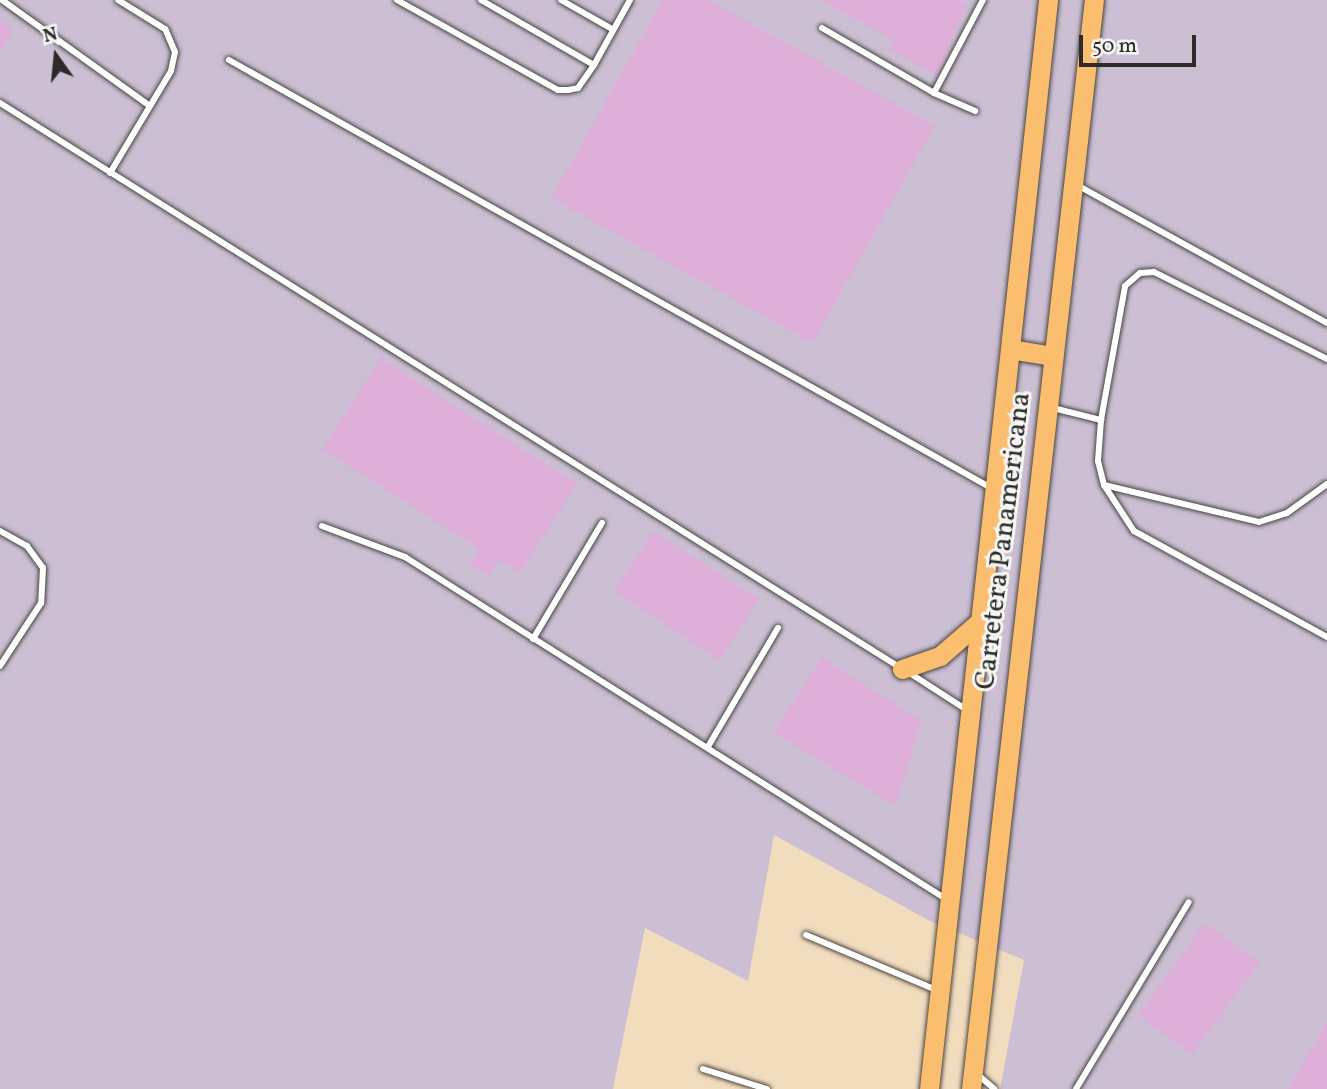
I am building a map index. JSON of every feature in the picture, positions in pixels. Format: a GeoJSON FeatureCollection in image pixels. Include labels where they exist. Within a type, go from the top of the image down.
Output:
{"type":"FeatureCollection","features":[{"type":"Feature","properties":{"kind":"main road","name":"Carretera Panamericana"},"geometry":{"type":"LineString","coordinates":[[929,1089],[1048,0]]}},
{"type":"Feature","properties":{"kind":"main road","name":"Carretera Panamericana"},"geometry":{"type":"LineString","coordinates":[[972,1080],[1094,0]]}},
{"type":"Feature","properties":{"kind":"main road"},"geometry":{"type":"LineString","coordinates":[[1010,349],[1053,356]]}},
{"type":"Feature","properties":{"kind":"main road"},"geometry":{"type":"LineString","coordinates":[[902,669],[940,656],[978,624]]}},
{"type":"Feature","properties":{"kind":"lane"},"geometry":{"type":"LineString","coordinates":[[2,0],[150,106]]}},
{"type":"Feature","properties":{"kind":"lane"},"geometry":{"type":"LineString","coordinates":[[110,173],[171,71],[172,41],[165,29],[118,0]]}},
{"type":"Feature","properties":{"kind":"lane"},"geometry":{"type":"LineString","coordinates":[[397,0],[558,90],[578,88],[630,0]]}},
{"type":"Feature","properties":{"kind":"lane"},"geometry":{"type":"LineString","coordinates":[[481,0],[594,65]]}},
{"type":"Feature","properties":{"kind":"lane"},"geometry":{"type":"LineString","coordinates":[[561,0],[612,29]]}},
{"type":"Feature","properties":{"kind":"lane"},"geometry":{"type":"LineString","coordinates":[[934,93],[983,0]]}},
{"type":"Feature","properties":{"kind":"lane"},"geometry":{"type":"LineString","coordinates":[[822,28],[934,93],[975,111]]}},
{"type":"Feature","properties":{"kind":"lane"},"geometry":{"type":"LineString","coordinates":[[229,61],[995,490]]}},
{"type":"Feature","properties":{"kind":"lane"},"geometry":{"type":"LineString","coordinates":[[0,103],[971,712]]}},
{"type":"Feature","properties":{"kind":"lane"},"geometry":{"type":"LineString","coordinates":[[1073,183],[1327,323]]}},
{"type":"Feature","properties":{"kind":"lane"},"geometry":{"type":"LineString","coordinates":[[1327,359],[1154,272],[1140,273],[1125,286],[1101,420],[1098,461],[1104,485],[1134,531],[1327,636]]}},
{"type":"Feature","properties":{"kind":"lane"},"geometry":{"type":"LineString","coordinates":[[1048,406],[1101,420]]}},
{"type":"Feature","properties":{"kind":"lane"},"geometry":{"type":"LineString","coordinates":[[1104,485],[1259,522],[1287,513],[1327,484]]}},
{"type":"Feature","properties":{"kind":"lane"},"geometry":{"type":"LineString","coordinates":[[533,639],[603,523]]}},
{"type":"Feature","properties":{"kind":"lane"},"geometry":{"type":"LineString","coordinates":[[322,526],[405,557],[533,639],[709,745],[951,902]]}},
{"type":"Feature","properties":{"kind":"lane"},"geometry":{"type":"LineString","coordinates":[[0,531],[27,546],[43,568],[41,603],[0,666]]}},
{"type":"Feature","properties":{"kind":"lane"},"geometry":{"type":"LineString","coordinates":[[709,745],[778,628]]}},
{"type":"Feature","properties":{"kind":"lane"},"geometry":{"type":"LineString","coordinates":[[1076,1089],[1189,902]]}},
{"type":"Feature","properties":{"kind":"lane"},"geometry":{"type":"LineString","coordinates":[[806,935],[940,992]]}},
{"type":"Feature","properties":{"kind":"lane"},"geometry":{"type":"LineString","coordinates":[[703,1069],[767,1089]]}},
{"type":"Feature","properties":{"kind":"lane"},"geometry":{"type":"LineString","coordinates":[[972,1080],[994,1089]]}},
{"type":"Feature","properties":{"kind":"shaded area"},"geometry":{"type":"Polygon","coordinates":[[[0,0],[1327,0],[1327,1089],[1000,1089],[1024,960],[930,921],[774,835],[748,981],[645,928],[613,1089],[0,1089],[0,0]]]}},
{"type":"Feature","properties":{"kind":"building"},"geometry":{"type":"Polygon","coordinates":[[[663,0],[709,0],[935,126],[812,343],[551,198],[663,0]]]}},
{"type":"Feature","properties":{"kind":"building"},"geometry":{"type":"Polygon","coordinates":[[[820,0],[960,0],[968,4],[936,75],[889,49],[893,40],[820,0]]]}},
{"type":"Feature","properties":{"kind":"building"},"geometry":{"type":"Polygon","coordinates":[[[0,20],[14,29],[0,51],[0,20]]]}},
{"type":"Feature","properties":{"kind":"building"},"geometry":{"type":"Polygon","coordinates":[[[381,358],[577,484],[520,573],[499,560],[488,576],[469,564],[479,549],[322,449],[381,358]]]}},
{"type":"Feature","properties":{"kind":"building"},"geometry":{"type":"Polygon","coordinates":[[[653,531],[759,600],[719,660],[614,591],[653,531]]]}},
{"type":"Feature","properties":{"kind":"building"},"geometry":{"type":"Polygon","coordinates":[[[822,657],[921,721],[896,806],[773,732],[822,657]]]}},
{"type":"Feature","properties":{"kind":"building"},"geometry":{"type":"Polygon","coordinates":[[[1205,923],[1259,962],[1192,1055],[1138,1015],[1205,923]]]}},
{"type":"Feature","properties":{"kind":"building"},"geometry":{"type":"Polygon","coordinates":[[[1327,1023],[1327,1089],[1287,1089],[1327,1023]]]}}]}
